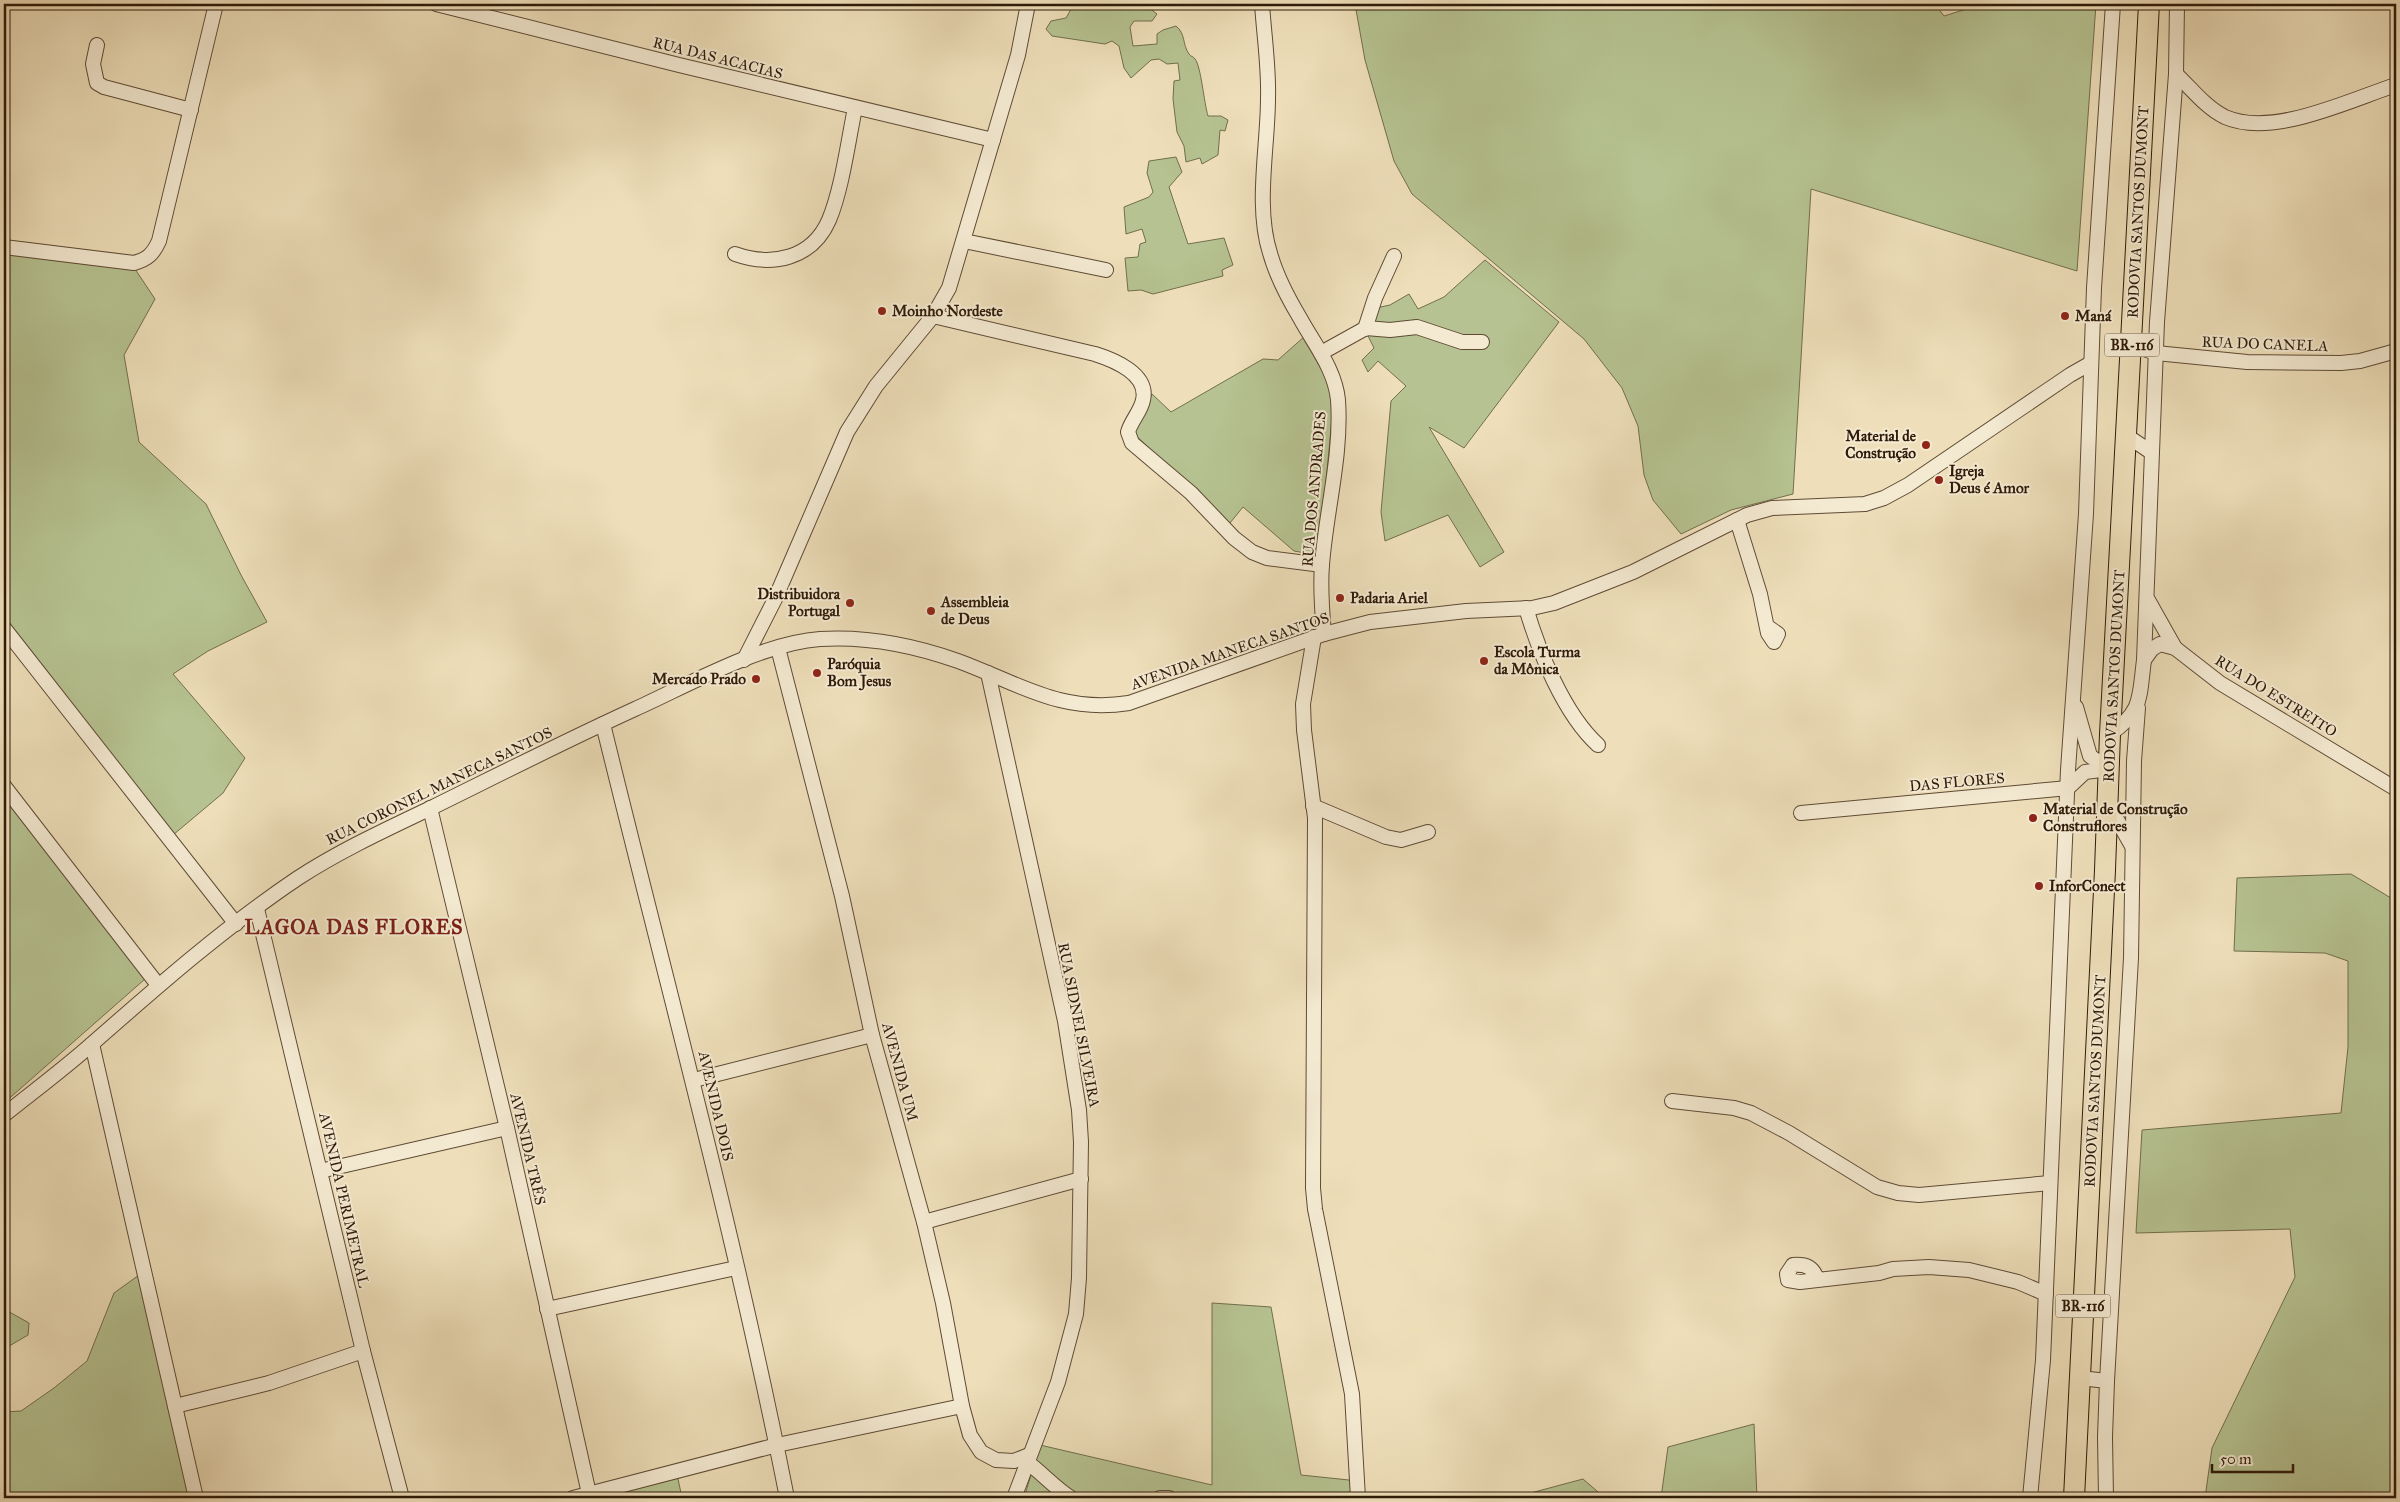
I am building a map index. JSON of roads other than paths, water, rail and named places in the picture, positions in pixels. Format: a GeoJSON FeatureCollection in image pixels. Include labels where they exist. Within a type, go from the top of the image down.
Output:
{"type":"FeatureCollection","features":[{"type":"Feature","properties":{"kind":"highway","name":"RODOVIA SANTOS DUMONT"},"geometry":{"type":"LineString","coordinates":[[2074,1498],[2110,734],[2149,4]]}},
{"type":"Feature","properties":{"kind":"street"},"geometry":{"type":"LineString","coordinates":[[4,247],[134,263],[145,260],[153,254],[159,241],[216,4]]}},
{"type":"Feature","properties":{"kind":"street","name":"RUA DAS ACACIAS"},"geometry":{"type":"LineString","coordinates":[[436,4],[855,108],[993,140]]}},
{"type":"Feature","properties":{"kind":"street"},"geometry":{"type":"LineString","coordinates":[[744,660],[775,599],[847,432],[876,386],[933,316],[949,288],[1018,55],[1028,4]]}},
{"type":"Feature","properties":{"kind":"street","name":"RUA DOS ANDRADES"},"geometry":{"type":"LineString","coordinates":[[1262,4],[1268,96],[1263,207],[1265,232],[1270,253],[1280,279],[1299,317],[1321,353],[1335,383],[1338,415],[1322,566],[1319,636],[1303,704],[1315,842],[1313,1188],[1315,1209],[1352,1394],[1358,1498]]}},
{"type":"Feature","properties":{"kind":"street"},"geometry":{"type":"LineString","coordinates":[[2030,1498],[2043,1360],[2068,788],[2086,514],[2091,363],[2102,146],[2113,4]]}},
{"type":"Feature","properties":{"kind":"street"},"geometry":{"type":"LineString","coordinates":[[2106,1498],[2105,1437],[2107,1381],[2131,958],[2134,760],[2148,600],[2151,452],[2156,353],[2176,74],[2177,4]]}},
{"type":"Feature","properties":{"kind":"street"},"geometry":{"type":"LineString","coordinates":[[97,45],[92,64],[97,83],[104,87],[191,110]]}},
{"type":"Feature","properties":{"kind":"street"},"geometry":{"type":"LineString","coordinates":[[2176,74],[2204,102],[2225,117],[2244,122],[2268,123],[2302,116],[2396,85]]}},
{"type":"Feature","properties":{"kind":"street"},"geometry":{"type":"LineString","coordinates":[[735,254],[752,260],[766,262],[782,259],[812,243],[822,232],[834,204],[855,108]]}},
{"type":"Feature","properties":{"kind":"street"},"geometry":{"type":"LineString","coordinates":[[964,241],[1106,270]]}},
{"type":"Feature","properties":{"kind":"street"},"geometry":{"type":"LineString","coordinates":[[1365,329],[1375,298],[1394,256]]}},
{"type":"Feature","properties":{"kind":"street"},"geometry":{"type":"LineString","coordinates":[[933,316],[1095,354],[1121,364],[1136,378],[1144,395],[1142,405],[1128,432],[1132,443],[1191,493],[1234,538],[1252,552],[1267,558],[1322,566]]}},
{"type":"Feature","properties":{"kind":"street"},"geometry":{"type":"LineString","coordinates":[[1321,353],[1365,329],[1390,330],[1417,327],[1462,342],[1482,342]]}},
{"type":"Feature","properties":{"kind":"street","name":"RUA DO CANELA"},"geometry":{"type":"LineString","coordinates":[[2132,345],[2156,353],[2221,361],[2360,361],[2396,351]]}},
{"type":"Feature","properties":{"kind":"street","name":"AVENIDA MANECA SANTOS"},"geometry":{"type":"LineString","coordinates":[[778,648],[814,639],[845,638],[872,640],[928,651],[1043,696],[1086,707],[1107,707],[1129,703],[1319,636],[1370,622],[1526,608],[1554,603],[1599,587],[1681,549],[1736,520],[1772,508],[1865,504],[1884,498],[1908,485],[2070,375],[2091,363]]}},
{"type":"Feature","properties":{"kind":"street"},"geometry":{"type":"LineString","coordinates":[[2127,436],[2151,452]]}},
{"type":"Feature","properties":{"kind":"street"},"geometry":{"type":"LineString","coordinates":[[1736,520],[1760,594],[1768,627]]}},
{"type":"Feature","properties":{"kind":"street"},"geometry":{"type":"LineString","coordinates":[[2148,600],[2175,648]]}},
{"type":"Feature","properties":{"kind":"street"},"geometry":{"type":"LineString","coordinates":[[1526,608],[1542,655],[1575,718],[1585,733],[1598,744]]}},
{"type":"Feature","properties":{"kind":"street"},"geometry":{"type":"LineString","coordinates":[[4,628],[236,924]]}},
{"type":"Feature","properties":{"kind":"street"},"geometry":{"type":"LineString","coordinates":[[2144,660],[2152,649],[2160,644],[2175,648]]}},
{"type":"Feature","properties":{"kind":"street","name":"RUA CORONEL MANECA SANTOS"},"geometry":{"type":"LineString","coordinates":[[4,1115],[92,1044],[158,985],[236,924],[294,881],[352,845],[603,724],[744,660],[778,648]]}},
{"type":"Feature","properties":{"kind":"street","name":"AVENIDA UM"},"geometry":{"type":"LineString","coordinates":[[778,648],[842,896],[872,1035],[924,1222],[943,1303],[962,1406],[970,1436],[981,1452],[989,1458],[1003,1461],[1028,1458]]}},
{"type":"Feature","properties":{"kind":"street","name":"RUA DO ESTREITO"},"geometry":{"type":"LineString","coordinates":[[2175,648],[2220,683],[2396,789]]}},
{"type":"Feature","properties":{"kind":"street","name":"RUA SIDNEI SILVEIRA"},"geometry":{"type":"LineString","coordinates":[[988,673],[1067,1031],[1080,1110],[1082,1179],[1076,1314],[1058,1382],[1014,1498]]}},
{"type":"Feature","properties":{"kind":"street"},"geometry":{"type":"LineString","coordinates":[[2073,698],[2090,756],[2109,769]]}},
{"type":"Feature","properties":{"kind":"street"},"geometry":{"type":"LineString","coordinates":[[2110,734],[2129,719],[2138,701]]}},
{"type":"Feature","properties":{"kind":"street","name":"AVENIDA DOIS"},"geometry":{"type":"LineString","coordinates":[[603,724],[649,912],[694,1080],[787,1498]]}},
{"type":"Feature","properties":{"kind":"street"},"geometry":{"type":"LineString","coordinates":[[2068,788],[2086,772],[2109,769]]}},
{"type":"Feature","properties":{"kind":"street"},"geometry":{"type":"LineString","coordinates":[[4,786],[158,985]]}},
{"type":"Feature","properties":{"kind":"street","name":"DAS FLORES"},"geometry":{"type":"LineString","coordinates":[[1801,813],[2068,788]]}},
{"type":"Feature","properties":{"kind":"street"},"geometry":{"type":"LineString","coordinates":[[2108,803],[2133,846]]}},
{"type":"Feature","properties":{"kind":"street"},"geometry":{"type":"LineString","coordinates":[[1313,806],[1386,837],[1401,840],[1428,832]]}},
{"type":"Feature","properties":{"kind":"street","name":"AVENIDA TRÊS"},"geometry":{"type":"LineString","coordinates":[[430,808],[507,1128],[590,1496]]}},
{"type":"Feature","properties":{"kind":"street","name":"AVENIDA PERIMETRAL"},"geometry":{"type":"LineString","coordinates":[[257,909],[363,1352],[402,1498]]}},
{"type":"Feature","properties":{"kind":"street"},"geometry":{"type":"LineString","coordinates":[[694,1080],[872,1035]]}},
{"type":"Feature","properties":{"kind":"street"},"geometry":{"type":"LineString","coordinates":[[92,1044],[196,1498]]}},
{"type":"Feature","properties":{"kind":"street"},"geometry":{"type":"LineString","coordinates":[[1672,1101],[1734,1108],[1751,1113],[1789,1133],[1877,1187],[1898,1193],[1920,1195],[2050,1183]]}},
{"type":"Feature","properties":{"kind":"street"},"geometry":{"type":"LineString","coordinates":[[320,1171],[507,1128]]}},
{"type":"Feature","properties":{"kind":"street"},"geometry":{"type":"LineString","coordinates":[[924,1222],[1082,1179]]}},
{"type":"Feature","properties":{"kind":"street"},"geometry":{"type":"LineString","coordinates":[[547,1309],[736,1268]]}},
{"type":"Feature","properties":{"kind":"street"},"geometry":{"type":"LineString","coordinates":[[1817,1279],[1880,1273],[1893,1269],[1945,1268],[1969,1270],[2018,1282],[2046,1294]]}},
{"type":"Feature","properties":{"kind":"street"},"geometry":{"type":"LineString","coordinates":[[175,1406],[269,1383],[363,1352]]}},
{"type":"Feature","properties":{"kind":"street"},"geometry":{"type":"LineString","coordinates":[[2080,1378],[2107,1381]]}},
{"type":"Feature","properties":{"kind":"street"},"geometry":{"type":"LineString","coordinates":[[573,1498],[590,1496],[776,1445],[962,1406]]}},
{"type":"Feature","properties":{"kind":"street"},"geometry":{"type":"LineString","coordinates":[[1028,1458],[1058,1490],[1071,1498]]}},
{"type":"Feature","properties":{"kind":"street"},"geometry":{"type":"LineString","coordinates":[[1160,1498],[1170,1498]]}},
{"type":"Feature","properties":{"kind":"place","name":"Moinho Nordeste"},"geometry":{"type":"Point","coordinates":[882,311]}},
{"type":"Feature","properties":{"kind":"place","name":"Maná"},"geometry":{"type":"Point","coordinates":[2065,316]}},
{"type":"Feature","properties":{"kind":"place","name":"Material de Construção"},"geometry":{"type":"Point","coordinates":[1926,445]}},
{"type":"Feature","properties":{"kind":"place","name":"Igreja Deus é Amor"},"geometry":{"type":"Point","coordinates":[1939,480]}},
{"type":"Feature","properties":{"kind":"place","name":"Padaria Ariel"},"geometry":{"type":"Point","coordinates":[1340,598]}},
{"type":"Feature","properties":{"kind":"place","name":"Distribuidora Portugal"},"geometry":{"type":"Point","coordinates":[850,603]}},
{"type":"Feature","properties":{"kind":"place","name":"Assembleia de Deus"},"geometry":{"type":"Point","coordinates":[931,611]}},
{"type":"Feature","properties":{"kind":"place","name":"Escola Turma da Mônica"},"geometry":{"type":"Point","coordinates":[1484,661]}},
{"type":"Feature","properties":{"kind":"place","name":"Paróquia Bom Jesus"},"geometry":{"type":"Point","coordinates":[817,673]}},
{"type":"Feature","properties":{"kind":"place","name":"Mercado Prado"},"geometry":{"type":"Point","coordinates":[756,679]}},
{"type":"Feature","properties":{"kind":"place","name":"Material de Construção Construflores"},"geometry":{"type":"Point","coordinates":[2033,818]}},
{"type":"Feature","properties":{"kind":"place","name":"InforConect"},"geometry":{"type":"Point","coordinates":[2039,886]}},
{"type":"Feature","properties":{"kind":"district","name":"LAGOA DAS FLORES"},"geometry":{"type":"Point","coordinates":[354,927]}}]}
